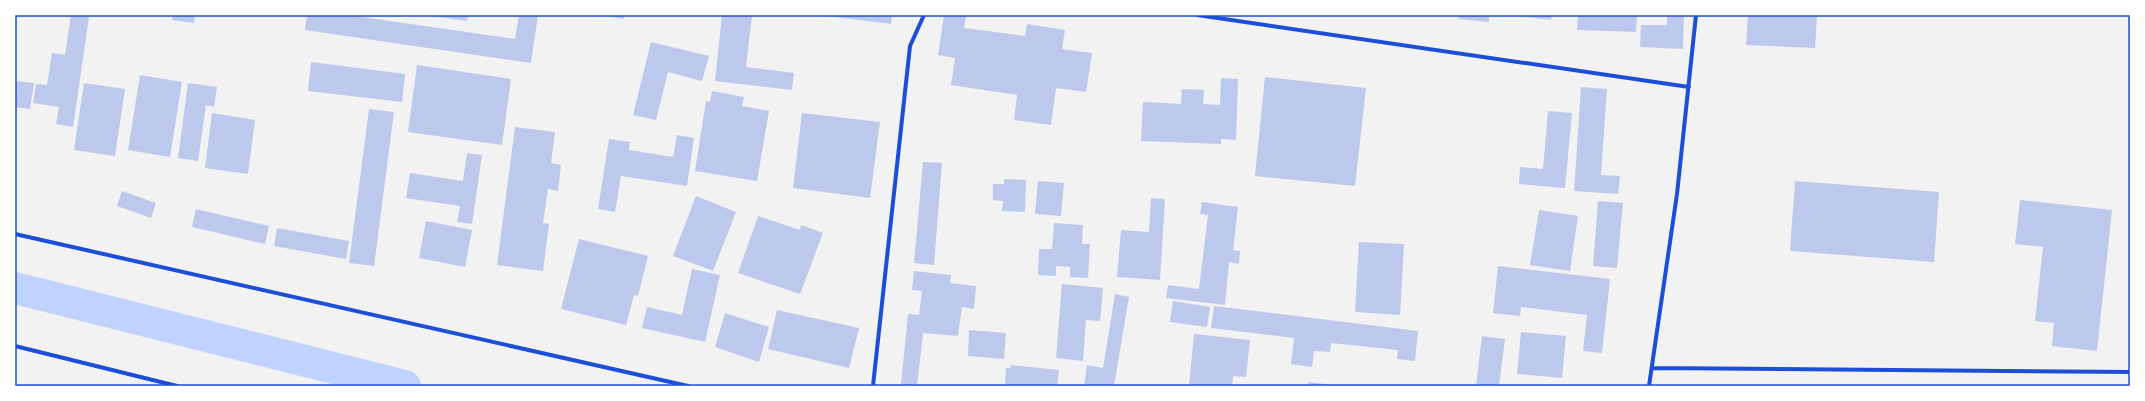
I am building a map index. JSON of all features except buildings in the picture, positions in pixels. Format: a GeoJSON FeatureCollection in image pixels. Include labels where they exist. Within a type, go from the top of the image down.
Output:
{"type":"FeatureCollection","features":[{"type":"Feature","properties":{"kind":"street"},"geometry":{"type":"LineString","coordinates":[[872,386],[910,46],[924,15]]}},
{"type":"Feature","properties":{"kind":"street"},"geometry":{"type":"LineString","coordinates":[[1197,15],[1688,87]]}},
{"type":"Feature","properties":{"kind":"street"},"geometry":{"type":"LineString","coordinates":[[1649,386],[1677,194],[1696,15]]}},
{"type":"Feature","properties":{"kind":"street"},"geometry":{"type":"LineString","coordinates":[[15,234],[688,386]]}},
{"type":"Feature","properties":{"kind":"street"},"geometry":{"type":"LineString","coordinates":[[15,346],[177,386]]}},
{"type":"Feature","properties":{"kind":"street"},"geometry":{"type":"LineString","coordinates":[[1652,368],[2130,372]]}},
{"type":"Feature","properties":{"kind":"waterway"},"geometry":{"type":"LineString","coordinates":[[15,288],[405,386]]}}]}
